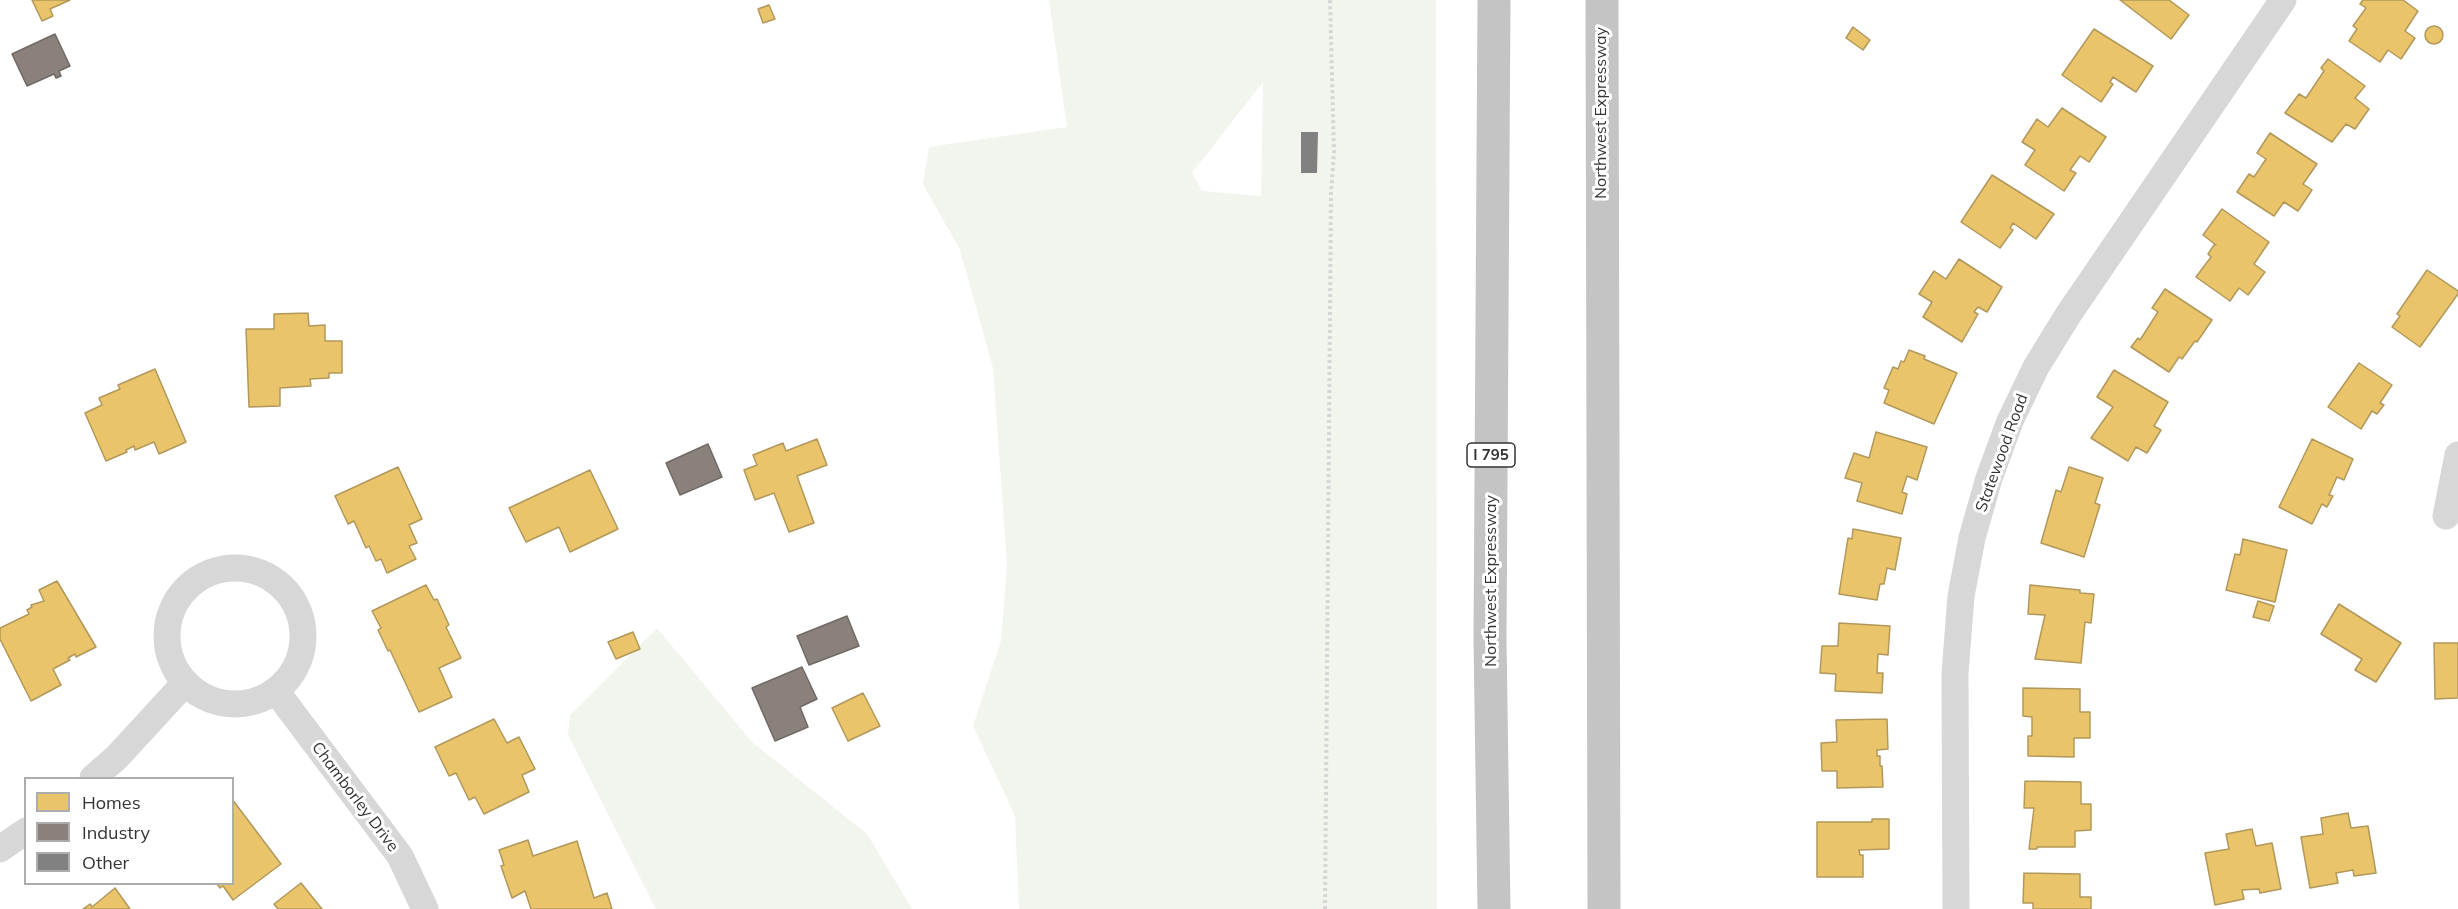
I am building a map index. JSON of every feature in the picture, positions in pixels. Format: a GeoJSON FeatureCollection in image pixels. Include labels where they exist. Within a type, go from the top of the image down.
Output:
{"type":"FeatureCollection","features":[{"type":"Feature","properties":{"kind":"highway","name":"Northwest Expressway"},"geometry":{"type":"LineString","coordinates":[[1494,0],[1490,639],[1494,909]]}},
{"type":"Feature","properties":{"kind":"highway","name":"Northwest Expressway"},"geometry":{"type":"LineString","coordinates":[[1602,0],[1604,909]]}},
{"type":"Feature","properties":{"kind":"street","name":"Statewood Road"},"geometry":{"type":"LineString","coordinates":[[1956,909],[1955,673],[1961,596],[1972,538],[1993,468],[2010,421],[2036,367],[2068,315],[2283,0]]}},
{"type":"Feature","properties":{"kind":"street"},"geometry":{"type":"LineString","coordinates":[[2446,516],[2458,455]]}},
{"type":"Feature","properties":{"kind":"street"},"geometry":{"type":"LineString","coordinates":[[232,568],[254,571],[270,578],[286,591],[296,606],[303,628],[301,652],[293,672],[276,691],[250,703],[225,704],[205,698],[185,683],[170,659],[166,633],[169,616],[181,593],[194,581],[212,572],[232,568]]}},
{"type":"Feature","properties":{"kind":"street"},"geometry":{"type":"LineString","coordinates":[[94,777],[125,749],[185,683]]}},
{"type":"Feature","properties":{"kind":"street","name":"Chamborley Drive"},"geometry":{"type":"LineString","coordinates":[[276,691],[399,856],[424,909]]}},
{"type":"Feature","properties":{"kind":"street"},"geometry":{"type":"LineString","coordinates":[[0,849],[24,832]]}},
{"type":"Feature","properties":{"kind":"path"},"geometry":{"type":"LineString","coordinates":[[1325,909],[1331,217],[1334,152],[1330,0]]}},
{"type":"Feature","properties":{"kind":"shaded area"},"geometry":{"type":"Polygon","coordinates":[[[1049,0],[1436,0],[1437,909],[1019,909],[1015,816],[973,726],[1001,641],[1007,564],[993,368],[960,250],[923,184],[929,147],[1067,127],[1049,0]],[[1263,82],[1192,173],[1202,191],[1261,196],[1263,82]]]}},
{"type":"Feature","properties":{"kind":"shaded area"},"geometry":{"type":"Polygon","coordinates":[[[657,628],[752,742],[867,834],[912,909],[656,909],[568,735],[570,715],[657,628]]]}},
{"type":"Feature","properties":{"kind":"building: Homes"},"geometry":{"type":"Polygon","coordinates":[[[32,0],[70,0],[50,9],[53,16],[42,21],[32,0]]]}},
{"type":"Feature","properties":{"kind":"building: Homes"},"geometry":{"type":"Polygon","coordinates":[[[2120,0],[2169,0],[2189,15],[2171,39],[2120,0]]]}},
{"type":"Feature","properties":{"kind":"building: Homes"},"geometry":{"type":"Polygon","coordinates":[[[2363,0],[2403,0],[2418,11],[2405,31],[2415,38],[2401,59],[2388,50],[2380,62],[2349,41],[2357,29],[2353,26],[2366,8],[2360,4],[2363,0]]]}},
{"type":"Feature","properties":{"kind":"building: Homes"},"geometry":{"type":"Polygon","coordinates":[[[769,5],[775,19],[763,23],[758,9],[769,5]]]}},
{"type":"Feature","properties":{"kind":"building: Homes"},"geometry":{"type":"Polygon","coordinates":[[[2430,26],[2438,26],[2443,31],[2441,42],[2430,44],[2425,39],[2425,31],[2430,26]]]}},
{"type":"Feature","properties":{"kind":"building: Homes"},"geometry":{"type":"Polygon","coordinates":[[[1853,27],[1870,40],[1863,50],[1846,38],[1853,27]]]}},
{"type":"Feature","properties":{"kind":"building: Homes"},"geometry":{"type":"Polygon","coordinates":[[[2094,29],[2153,66],[2136,92],[2113,77],[2110,82],[2113,84],[2101,102],[2062,75],[2094,29]]]}},
{"type":"Feature","properties":{"kind":"building: Homes"},"geometry":{"type":"Polygon","coordinates":[[[2328,59],[2365,86],[2355,98],[2369,109],[2355,129],[2346,124],[2332,142],[2285,113],[2299,94],[2306,98],[2324,71],[2321,68],[2328,59]]]}},
{"type":"Feature","properties":{"kind":"building: Homes"},"geometry":{"type":"Polygon","coordinates":[[[2062,108],[2106,137],[2089,162],[2080,156],[2070,170],[2076,173],[2064,191],[2025,165],[2035,150],[2022,142],[2037,119],[2048,127],[2062,108]]]}},
{"type":"Feature","properties":{"kind":"building: Homes"},"geometry":{"type":"Polygon","coordinates":[[[2270,133],[2317,164],[2303,184],[2312,190],[2298,211],[2284,202],[2274,216],[2237,192],[2249,174],[2254,177],[2266,159],[2257,153],[2270,133]]]}},
{"type":"Feature","properties":{"kind":"building: Homes"},"geometry":{"type":"Polygon","coordinates":[[[1992,175],[2054,214],[2036,239],[2013,223],[2010,228],[2013,230],[2000,248],[1961,222],[1992,175]]]}},
{"type":"Feature","properties":{"kind":"building: Homes"},"geometry":{"type":"Polygon","coordinates":[[[2222,209],[2269,242],[2254,264],[2265,272],[2248,295],[2239,288],[2230,301],[2196,277],[2211,257],[2208,254],[2216,245],[2203,235],[2222,209]]]}},
{"type":"Feature","properties":{"kind":"building: Homes"},"geometry":{"type":"Polygon","coordinates":[[[1959,259],[2002,287],[1987,312],[1978,307],[1974,312],[1978,314],[1962,342],[1923,317],[1932,302],[1919,294],[1934,271],[1946,279],[1959,259]]]}},
{"type":"Feature","properties":{"kind":"building: Homes"},"geometry":{"type":"Polygon","coordinates":[[[2427,270],[2458,291],[2458,294],[2420,347],[2392,327],[2400,316],[2397,314],[2427,270]]]}},
{"type":"Feature","properties":{"kind":"building: Homes"},"geometry":{"type":"Polygon","coordinates":[[[2165,289],[2212,320],[2197,342],[2195,341],[2182,359],[2179,357],[2169,372],[2131,347],[2138,338],[2140,340],[2158,312],[2152,308],[2165,289]]]}},
{"type":"Feature","properties":{"kind":"building: Homes"},"geometry":{"type":"Polygon","coordinates":[[[308,313],[309,326],[325,325],[325,341],[342,341],[342,373],[329,373],[329,378],[310,379],[311,386],[280,388],[280,406],[249,407],[246,329],[274,329],[274,314],[308,313]]]}},
{"type":"Feature","properties":{"kind":"building: Homes"},"geometry":{"type":"Polygon","coordinates":[[[1909,350],[1957,373],[1934,424],[1884,403],[1889,390],[1884,388],[1893,367],[1898,369],[1909,350]]]}},
{"type":"Feature","properties":{"kind":"building: Homes"},"geometry":{"type":"Polygon","coordinates":[[[2359,363],[2392,385],[2380,403],[2384,405],[2377,414],[2372,411],[2361,429],[2328,407],[2359,363]]]}},
{"type":"Feature","properties":{"kind":"building: Homes"},"geometry":{"type":"Polygon","coordinates":[[[155,369],[186,442],[159,454],[154,442],[135,450],[134,446],[126,450],[127,452],[106,461],[85,413],[102,405],[99,398],[120,389],[118,385],[155,369]]]}},
{"type":"Feature","properties":{"kind":"building: Homes"},"geometry":{"type":"Polygon","coordinates":[[[2114,370],[2168,402],[2154,426],[2161,430],[2147,453],[2136,447],[2128,461],[2091,438],[2113,407],[2097,397],[2114,370]]]}},
{"type":"Feature","properties":{"kind":"building: Homes"},"geometry":{"type":"Polygon","coordinates":[[[1876,432],[1927,447],[1917,480],[1907,476],[1902,492],[1907,494],[1902,514],[1857,501],[1862,483],[1845,478],[1854,453],[1869,458],[1876,432]]]}},
{"type":"Feature","properties":{"kind":"building: Homes"},"geometry":{"type":"Polygon","coordinates":[[[817,439],[827,465],[797,476],[814,523],[789,532],[774,493],[755,500],[744,470],[757,465],[753,455],[783,443],[786,451],[817,439]]]}},
{"type":"Feature","properties":{"kind":"building: Homes"},"geometry":{"type":"Polygon","coordinates":[[[2312,439],[2353,459],[2344,480],[2337,477],[2329,495],[2333,496],[2327,507],[2322,504],[2312,524],[2279,507],[2312,439]]]}},
{"type":"Feature","properties":{"kind":"building: Homes"},"geometry":{"type":"Polygon","coordinates":[[[398,467],[422,519],[409,525],[417,543],[409,546],[416,559],[387,573],[381,559],[376,561],[369,546],[366,548],[354,521],[348,524],[335,496],[398,467]]]}},
{"type":"Feature","properties":{"kind":"building: Homes"},"geometry":{"type":"Polygon","coordinates":[[[2069,467],[2103,478],[2095,503],[2100,505],[2084,557],[2041,543],[2056,490],[2061,492],[2069,467]]]}},
{"type":"Feature","properties":{"kind":"building: Homes"},"geometry":{"type":"Polygon","coordinates":[[[590,470],[618,529],[570,552],[559,527],[526,542],[509,508],[590,470]]]}},
{"type":"Feature","properties":{"kind":"building: Homes"},"geometry":{"type":"Polygon","coordinates":[[[1853,529],[1901,538],[1895,570],[1887,568],[1884,584],[1880,584],[1877,600],[1839,594],[1848,538],[1852,539],[1853,529]]]}},
{"type":"Feature","properties":{"kind":"building: Homes"},"geometry":{"type":"Polygon","coordinates":[[[2243,539],[2287,550],[2275,602],[2226,590],[2235,554],[2240,555],[2243,539]]]}},
{"type":"Feature","properties":{"kind":"building: Homes"},"geometry":{"type":"Polygon","coordinates":[[[57,581],[96,647],[76,657],[75,654],[68,658],[70,660],[53,669],[61,685],[31,701],[0,639],[0,628],[29,614],[27,610],[32,607],[31,605],[44,601],[39,590],[57,581]]]}},
{"type":"Feature","properties":{"kind":"building: Homes"},"geometry":{"type":"Polygon","coordinates":[[[426,585],[434,600],[437,599],[449,625],[446,627],[461,658],[439,668],[452,697],[419,712],[378,630],[381,628],[372,611],[426,585]]]}},
{"type":"Feature","properties":{"kind":"building: Homes"},"geometry":{"type":"Polygon","coordinates":[[[2030,585],[2080,590],[2080,593],[2094,594],[2091,623],[2085,622],[2081,663],[2035,659],[2045,615],[2028,614],[2030,585]]]}},
{"type":"Feature","properties":{"kind":"building: Homes"},"geometry":{"type":"Polygon","coordinates":[[[2258,601],[2274,606],[2269,621],[2253,617],[2258,601]]]}},
{"type":"Feature","properties":{"kind":"building: Homes"},"geometry":{"type":"Polygon","coordinates":[[[2339,604],[2401,643],[2376,682],[2355,670],[2362,659],[2321,634],[2339,604]]]}},
{"type":"Feature","properties":{"kind":"building: Homes"},"geometry":{"type":"Polygon","coordinates":[[[1839,623],[1890,626],[1888,655],[1878,654],[1877,673],[1883,673],[1882,693],[1835,691],[1836,674],[1820,673],[1822,646],[1838,646],[1839,623]]]}},
{"type":"Feature","properties":{"kind":"building: Homes"},"geometry":{"type":"Polygon","coordinates":[[[633,632],[640,649],[616,659],[608,642],[633,632]]]}},
{"type":"Feature","properties":{"kind":"building: Homes"},"geometry":{"type":"Polygon","coordinates":[[[2434,643],[2458,643],[2458,698],[2435,699],[2434,643]]]}},
{"type":"Feature","properties":{"kind":"building: Homes"},"geometry":{"type":"Polygon","coordinates":[[[2023,688],[2080,689],[2080,712],[2090,712],[2090,738],[2074,738],[2074,757],[2028,756],[2028,736],[2032,736],[2032,717],[2023,716],[2023,688]]]}},
{"type":"Feature","properties":{"kind":"building: Homes"},"geometry":{"type":"Polygon","coordinates":[[[863,693],[880,726],[848,741],[832,708],[863,693]]]}},
{"type":"Feature","properties":{"kind":"building: Homes"},"geometry":{"type":"Polygon","coordinates":[[[494,719],[507,743],[519,737],[535,769],[522,775],[529,792],[484,814],[475,797],[469,800],[456,773],[449,776],[435,747],[494,719]]]}},
{"type":"Feature","properties":{"kind":"building: Homes"},"geometry":{"type":"Polygon","coordinates":[[[1887,719],[1888,749],[1877,750],[1877,756],[1880,756],[1880,766],[1882,766],[1883,787],[1837,788],[1837,771],[1822,771],[1821,743],[1837,742],[1836,720],[1887,719]]]}},
{"type":"Feature","properties":{"kind":"building: Homes"},"geometry":{"type":"Polygon","coordinates":[[[2025,781],[2081,782],[2081,804],[2091,804],[2091,830],[2075,831],[2075,847],[2029,849],[2034,808],[2024,808],[2025,781]]]}},
{"type":"Feature","properties":{"kind":"building: Homes"},"geometry":{"type":"Polygon","coordinates":[[[234,802],[281,864],[233,900],[223,886],[220,888],[218,885],[234,885],[234,802]]]}},
{"type":"Feature","properties":{"kind":"building: Homes"},"geometry":{"type":"Polygon","coordinates":[[[2348,813],[2351,828],[2368,826],[2376,873],[2354,876],[2353,870],[2336,873],[2338,883],[2310,888],[2301,837],[2323,834],[2321,818],[2348,813]]]}},
{"type":"Feature","properties":{"kind":"building: Homes"},"geometry":{"type":"Polygon","coordinates":[[[1872,819],[1889,819],[1889,849],[1859,850],[1860,855],[1863,855],[1863,877],[1817,877],[1817,822],[1872,822],[1872,819]]]}},
{"type":"Feature","properties":{"kind":"building: Homes"},"geometry":{"type":"Polygon","coordinates":[[[2252,829],[2256,846],[2272,843],[2281,889],[2260,893],[2259,889],[2242,890],[2244,899],[2215,905],[2205,853],[2229,849],[2226,834],[2252,829]]]}},
{"type":"Feature","properties":{"kind":"building: Homes"},"geometry":{"type":"Polygon","coordinates":[[[528,840],[533,856],[577,841],[594,898],[607,893],[612,909],[531,909],[525,891],[512,898],[501,866],[504,865],[499,850],[528,840]]]}},
{"type":"Feature","properties":{"kind":"building: Homes"},"geometry":{"type":"Polygon","coordinates":[[[2024,873],[2080,874],[2080,897],[2091,897],[2091,909],[2033,909],[2033,903],[2023,903],[2024,873]]]}},
{"type":"Feature","properties":{"kind":"building: Homes"},"geometry":{"type":"Polygon","coordinates":[[[301,883],[322,909],[278,909],[274,904],[301,883]]]}},
{"type":"Feature","properties":{"kind":"building: Homes"},"geometry":{"type":"Polygon","coordinates":[[[115,888],[130,909],[83,909],[90,904],[92,907],[115,888]]]}},
{"type":"Feature","properties":{"kind":"building: Industry"},"geometry":{"type":"Polygon","coordinates":[[[55,34],[70,66],[59,71],[61,76],[56,78],[54,74],[27,86],[12,54],[55,34]]]}},
{"type":"Feature","properties":{"kind":"building: Industry"},"geometry":{"type":"Polygon","coordinates":[[[708,444],[722,477],[680,495],[666,463],[708,444]]]}},
{"type":"Feature","properties":{"kind":"building: Industry"},"geometry":{"type":"Polygon","coordinates":[[[847,616],[859,646],[809,665],[797,636],[847,616]]]}},
{"type":"Feature","properties":{"kind":"building: Industry"},"geometry":{"type":"Polygon","coordinates":[[[802,667],[817,699],[800,707],[808,727],[775,741],[752,688],[802,667]]]}},
{"type":"Feature","properties":{"kind":"building: Other"},"geometry":{"type":"Polygon","coordinates":[[[1301,132],[1318,132],[1317,173],[1301,173],[1301,132]]]}}]}
